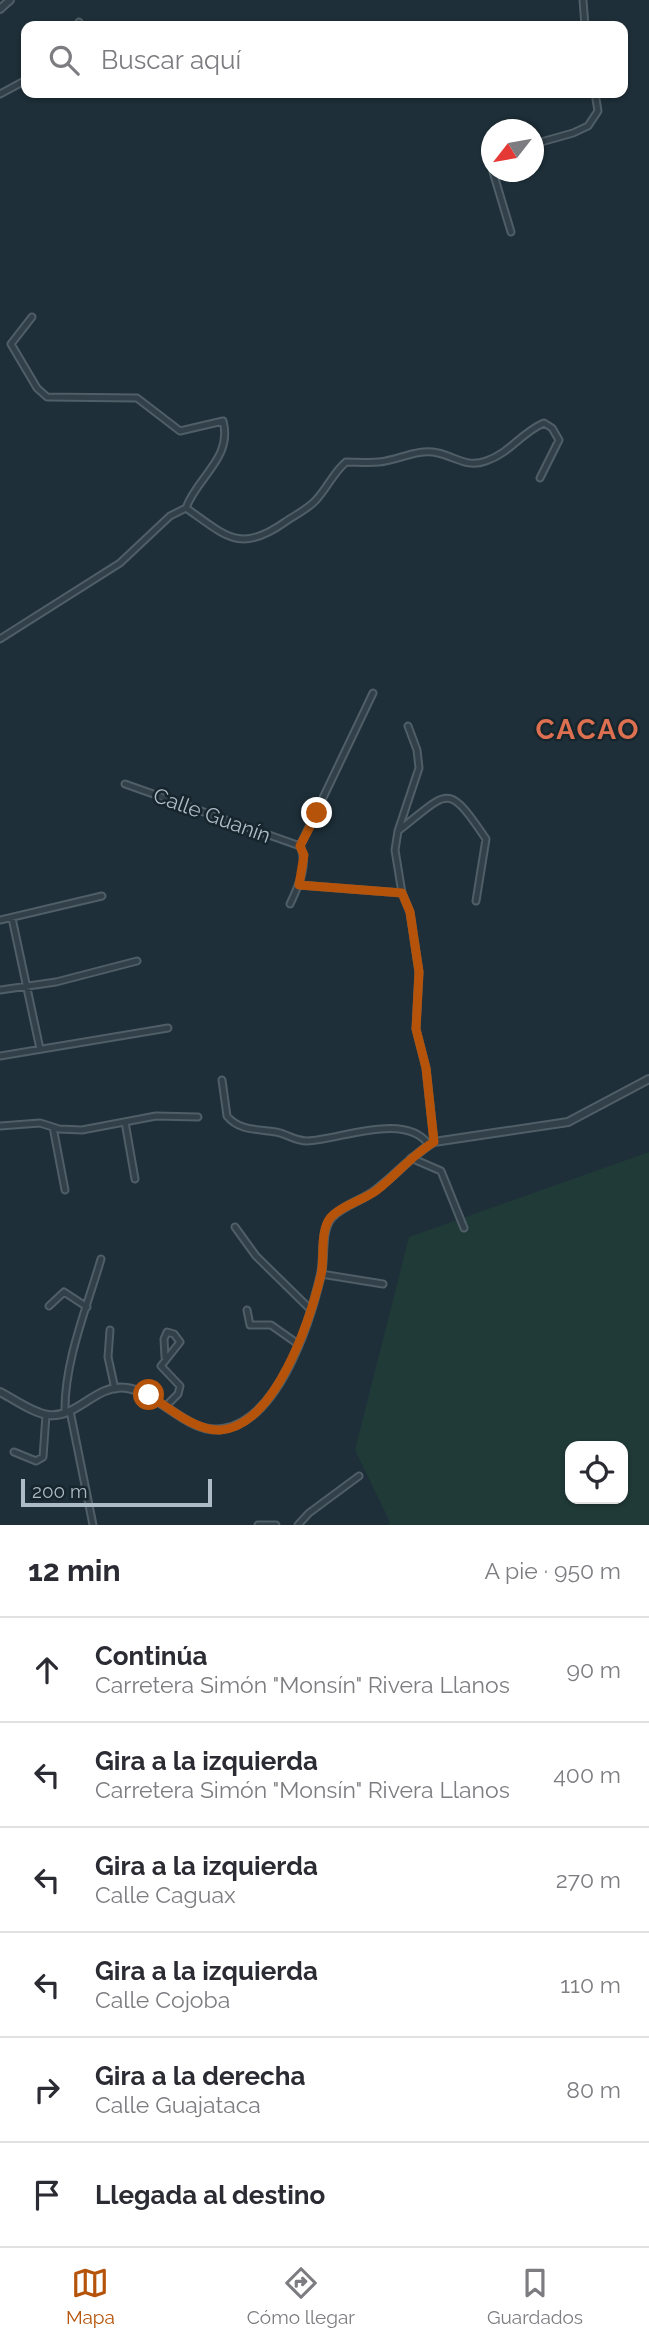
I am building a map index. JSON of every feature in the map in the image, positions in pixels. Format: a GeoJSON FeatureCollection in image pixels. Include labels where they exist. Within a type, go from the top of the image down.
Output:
{"type":"FeatureCollection","features":[{"type":"Feature","properties":{"kind":"street"},"geometry":{"type":"LineString","coordinates":[[0,9],[10,0]]}},
{"type":"Feature","properties":{"kind":"street"},"geometry":{"type":"LineString","coordinates":[[583,0],[585,21]]}},
{"type":"Feature","properties":{"kind":"street"},"geometry":{"type":"LineString","coordinates":[[0,94],[21,83]]}},
{"type":"Feature","properties":{"kind":"street"},"geometry":{"type":"LineString","coordinates":[[544,141],[573,134],[587,126],[598,111],[596,98]]}},
{"type":"Feature","properties":{"kind":"street"},"geometry":{"type":"LineString","coordinates":[[496,182],[511,232]]}},
{"type":"Feature","properties":{"kind":"street"},"geometry":{"type":"LineString","coordinates":[[0,639],[120,563],[170,516],[186,508],[191,494],[216,466],[227,433],[223,421],[180,431],[137,398],[47,397],[37,388],[11,344],[32,317]]}},
{"type":"Feature","properties":{"kind":"street"},"geometry":{"type":"LineString","coordinates":[[186,508],[230,539],[251,541],[266,536],[316,500],[332,474],[346,462],[381,462],[415,452],[438,453],[467,464],[484,462],[505,453],[533,428],[544,423],[552,428],[559,440],[540,478]]}},
{"type":"Feature","properties":{"kind":"street"},"geometry":{"type":"LineString","coordinates":[[290,904],[299,885],[304,855],[300,846],[373,693]]}},
{"type":"Feature","properties":{"kind":"street"},"geometry":{"type":"LineString","coordinates":[[408,726],[418,750],[419,768],[398,831],[395,850],[402,893],[410,912],[419,972],[416,1029],[426,1068],[432,1143]]}},
{"type":"Feature","properties":{"kind":"street","name":"Calle Guanín"},"geometry":{"type":"LineString","coordinates":[[125,784],[300,846]]}},
{"type":"Feature","properties":{"kind":"street"},"geometry":{"type":"LineString","coordinates":[[398,831],[439,799],[452,797],[461,802],[486,839],[476,901]]}},
{"type":"Feature","properties":{"kind":"street"},"geometry":{"type":"LineString","coordinates":[[299,885],[402,893]]}},
{"type":"Feature","properties":{"kind":"street"},"geometry":{"type":"LineString","coordinates":[[0,920],[102,896]]}},
{"type":"Feature","properties":{"kind":"street"},"geometry":{"type":"LineString","coordinates":[[12,918],[40,1049]]}},
{"type":"Feature","properties":{"kind":"street"},"geometry":{"type":"LineString","coordinates":[[0,990],[26,987],[137,961]]}},
{"type":"Feature","properties":{"kind":"street"},"geometry":{"type":"LineString","coordinates":[[0,1056],[168,1028]]}},
{"type":"Feature","properties":{"kind":"street"},"geometry":{"type":"LineString","coordinates":[[0,1392],[46,1415],[67,1412],[98,1392],[124,1387],[145,1393],[201,1427],[221,1430],[238,1424],[265,1403],[281,1382],[298,1344],[321,1274],[326,1230],[331,1217],[376,1190],[432,1143],[568,1122],[649,1079]]}},
{"type":"Feature","properties":{"kind":"street"},"geometry":{"type":"LineString","coordinates":[[222,1080],[227,1116],[249,1130],[279,1132],[304,1141],[377,1129],[417,1132],[432,1143]]}},
{"type":"Feature","properties":{"kind":"street"},"geometry":{"type":"LineString","coordinates":[[0,1126],[40,1124],[82,1130],[156,1116],[198,1117]]}},
{"type":"Feature","properties":{"kind":"street"},"geometry":{"type":"LineString","coordinates":[[125,1122],[135,1179]]}},
{"type":"Feature","properties":{"kind":"street"},"geometry":{"type":"LineString","coordinates":[[53,1127],[65,1189]]}},
{"type":"Feature","properties":{"kind":"street"},"geometry":{"type":"LineString","coordinates":[[411,1158],[441,1171],[464,1228]]}},
{"type":"Feature","properties":{"kind":"street"},"geometry":{"type":"LineString","coordinates":[[235,1227],[256,1256],[310,1309]]}},
{"type":"Feature","properties":{"kind":"street"},"geometry":{"type":"LineString","coordinates":[[93,1525],[65,1398],[73,1357],[101,1259]]}},
{"type":"Feature","properties":{"kind":"street"},"geometry":{"type":"LineString","coordinates":[[321,1274],[383,1284]]}},
{"type":"Feature","properties":{"kind":"street"},"geometry":{"type":"LineString","coordinates":[[49,1306],[64,1292],[87,1307]]}},
{"type":"Feature","properties":{"kind":"street"},"geometry":{"type":"LineString","coordinates":[[247,1310],[250,1325],[271,1325],[298,1344]]}},
{"type":"Feature","properties":{"kind":"street"},"geometry":{"type":"LineString","coordinates":[[110,1330],[108,1357],[115,1389]]}},
{"type":"Feature","properties":{"kind":"street"},"geometry":{"type":"LineString","coordinates":[[165,1357],[161,1366],[180,1386],[178,1394],[166,1406]]}},
{"type":"Feature","properties":{"kind":"street"},"geometry":{"type":"LineString","coordinates":[[14,1452],[36,1461],[43,1457],[46,1415]]}},
{"type":"Feature","properties":{"kind":"street"},"geometry":{"type":"LineString","coordinates":[[298,1525],[309,1513],[359,1476]]}},
{"type":"Feature","properties":{"kind":"street"},"geometry":{"type":"LineString","coordinates":[[258,1525],[276,1525]]}},
{"type":"Feature","properties":{"kind":"green space"},"geometry":{"type":"Polygon","coordinates":[[[649,1152],[649,1525],[388,1525],[390,1522],[355,1450],[409,1237],[649,1152]]]}},
{"type":"Feature","properties":{"kind":"district","name":"CACAO"},"geometry":{"type":"Point","coordinates":[588,729]}},
{"type":"Feature","properties":{"kind":"route"},"geometry":{"type":"LineString","coordinates":[[149,1395],[201,1427],[221,1430],[238,1424],[265,1403],[281,1382],[296,1351],[321,1274],[326,1230],[331,1217],[376,1190],[420,1150],[434,1142],[426,1068],[416,1029],[419,972],[410,912],[402,893],[299,885],[304,855],[300,846],[317,813]]}}]}
